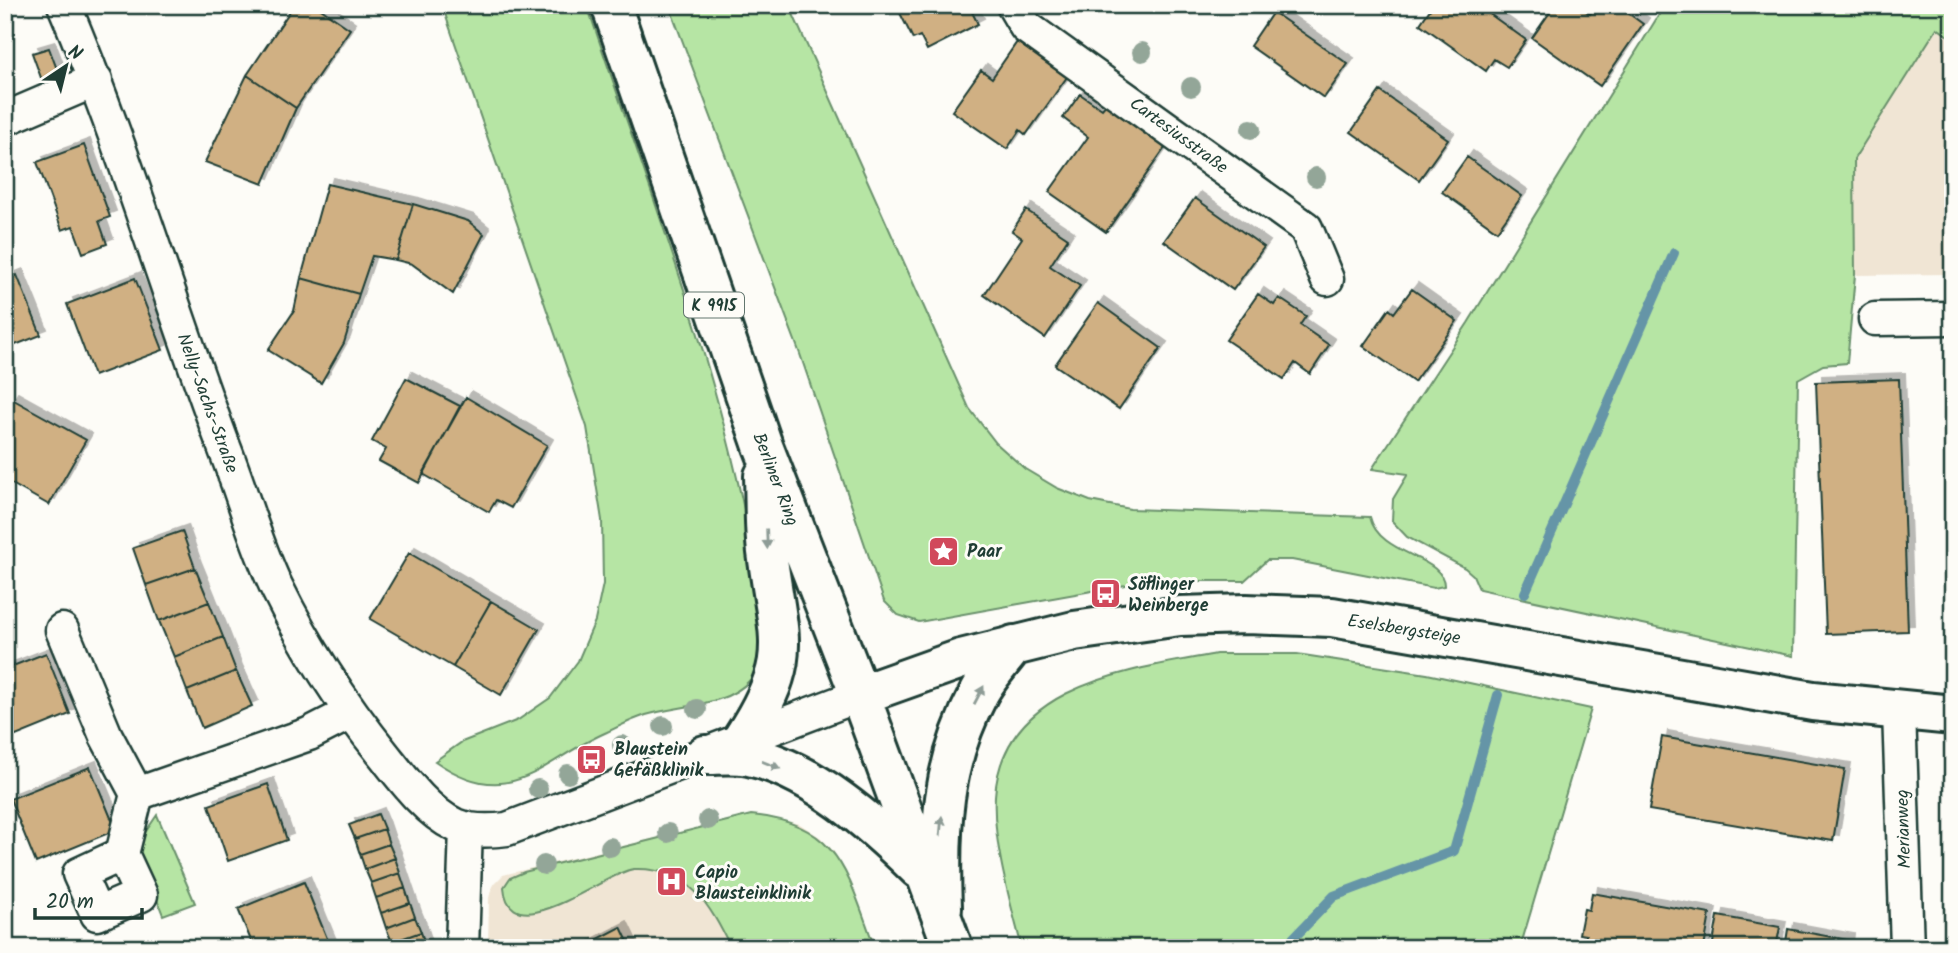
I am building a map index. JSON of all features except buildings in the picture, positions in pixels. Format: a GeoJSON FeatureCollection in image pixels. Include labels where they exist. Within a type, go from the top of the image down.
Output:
{"type":"FeatureCollection","features":[{"type":"Feature","properties":{"kind":"main road","name":"Berliner Ring"},"geometry":{"type":"LineString","coordinates":[[611,5],[763,446],[860,695],[947,933]]}},
{"type":"Feature","properties":{"kind":"main road"},"geometry":{"type":"LineString","coordinates":[[743,738],[774,684],[781,650],[780,622],[767,551],[763,446]]}},
{"type":"Feature","properties":{"kind":"main road","name":"Eselsbergsteige"},"geometry":{"type":"LineString","coordinates":[[860,695],[961,659],[1074,631],[1180,616],[1246,614],[1332,617],[1813,701],[1953,715]]}},
{"type":"Feature","properties":{"kind":"main road"},"geometry":{"type":"LineString","coordinates":[[947,933],[940,845],[944,791],[953,752],[980,691],[1014,645]]}},
{"type":"Feature","properties":{"kind":"main road"},"geometry":{"type":"LineString","coordinates":[[705,755],[748,756],[795,774],[869,821],[926,876]]}},
{"type":"Feature","properties":{"kind":"street","name":"Nelly-Sachs-Straße"},"geometry":{"type":"LineString","coordinates":[[64,5],[96,80],[199,381],[275,584],[304,639],[350,713],[418,795],[440,815],[466,828]]}},
{"type":"Feature","properties":{"kind":"street","name":"Cartesiusstraße"},"geometry":{"type":"LineString","coordinates":[[1013,5],[1026,27],[1306,228],[1327,279]]}},
{"type":"Feature","properties":{"kind":"street"},"geometry":{"type":"LineString","coordinates":[[5,119],[96,80]]}},
{"type":"Feature","properties":{"kind":"street"},"geometry":{"type":"LineString","coordinates":[[1875,319],[1953,318]]}},
{"type":"Feature","properties":{"kind":"street"},"geometry":{"type":"LineString","coordinates":[[62,630],[106,736],[137,794],[122,854]]}},
{"type":"Feature","properties":{"kind":"street"},"geometry":{"type":"LineString","coordinates":[[462,948],[466,828],[487,831],[507,829],[860,695]]}},
{"type":"Feature","properties":{"kind":"street","name":"Merianweg"},"geometry":{"type":"LineString","coordinates":[[1899,711],[1907,948]]}},
{"type":"Feature","properties":{"kind":"street"},"geometry":{"type":"LineString","coordinates":[[137,794],[309,734],[350,713]]}},
{"type":"Feature","properties":{"kind":"shaded area"},"geometry":{"type":"Polygon","coordinates":[[[1937,28],[1953,39],[1953,274],[1855,275],[1854,159],[1937,28]]]}},
{"type":"Feature","properties":{"kind":"shaded area","name":"Capio Blausteinklinik"},"geometry":{"type":"Polygon","coordinates":[[[751,815],[800,824],[821,838],[834,852],[853,889],[875,948],[488,948],[489,898],[492,886],[503,875],[751,815]]]}},
{"type":"Feature","properties":{"kind":"green space"},"geometry":{"type":"Polygon","coordinates":[[[442,5],[587,5],[710,374],[753,550],[764,618],[764,641],[760,659],[750,680],[740,689],[701,704],[636,718],[584,743],[525,777],[506,782],[485,783],[462,776],[435,761],[462,742],[518,720],[550,698],[578,661],[595,621],[603,584],[602,520],[587,427],[442,5]]]}},
{"type":"Feature","properties":{"kind":"green space"},"geometry":{"type":"Polygon","coordinates":[[[669,5],[789,5],[969,408],[996,443],[1025,469],[1057,488],[1090,501],[1130,509],[1370,517],[1376,530],[1386,540],[1434,568],[1441,576],[1444,586],[1434,588],[1292,560],[1267,560],[1244,581],[1148,581],[919,622],[898,615],[884,601],[800,354],[669,5]]]}},
{"type":"Feature","properties":{"kind":"green space"},"geometry":{"type":"Polygon","coordinates":[[[1665,5],[1953,5],[1953,39],[1937,28],[1854,159],[1855,275],[1847,363],[1823,365],[1798,379],[1793,656],[1479,589],[1473,575],[1465,568],[1407,537],[1392,521],[1393,499],[1408,474],[1372,469],[1468,323],[1665,5]]]}},
{"type":"Feature","properties":{"kind":"green space"},"geometry":{"type":"Polygon","coordinates":[[[1216,654],[1297,654],[1427,674],[1591,709],[1520,948],[1022,948],[1003,872],[995,813],[995,796],[1003,758],[1020,729],[1045,706],[1076,689],[1110,676],[1146,667],[1216,654]]]}},
{"type":"Feature","properties":{"kind":"green space"},"geometry":{"type":"Polygon","coordinates":[[[157,815],[195,903],[163,915],[136,846],[157,815]]]}},
{"type":"Feature","properties":{"kind":"green space","name":"Capio Blausteinklinik"},"geometry":{"type":"Polygon","coordinates":[[[751,815],[781,820],[804,829],[836,857],[856,897],[875,948],[731,948],[715,917],[695,892],[669,874],[653,870],[634,869],[621,873],[561,904],[540,911],[523,912],[510,905],[504,887],[510,878],[524,872],[751,815]]]}},
{"type":"Feature","properties":{"kind":"waterway"},"geometry":{"type":"LineString","coordinates":[[1525,593],[1674,253]]}},
{"type":"Feature","properties":{"kind":"waterway"},"geometry":{"type":"LineString","coordinates":[[1284,948],[1334,896],[1454,851],[1498,695]]}},
{"type":"Feature","properties":{"kind":"place","name":"Paar"},"geometry":{"type":"Point","coordinates":[944,551]}},
{"type":"Feature","properties":{"kind":"place","name":"Söflinger Weinberge"},"geometry":{"type":"Point","coordinates":[1105,594]}},
{"type":"Feature","properties":{"kind":"place","name":"Blaustein Gefäßklinik"},"geometry":{"type":"Point","coordinates":[591,759]}},
{"type":"Feature","properties":{"kind":"place","name":"Capio Blausteinklinik"},"geometry":{"type":"Point","coordinates":[672,882]}}]}
